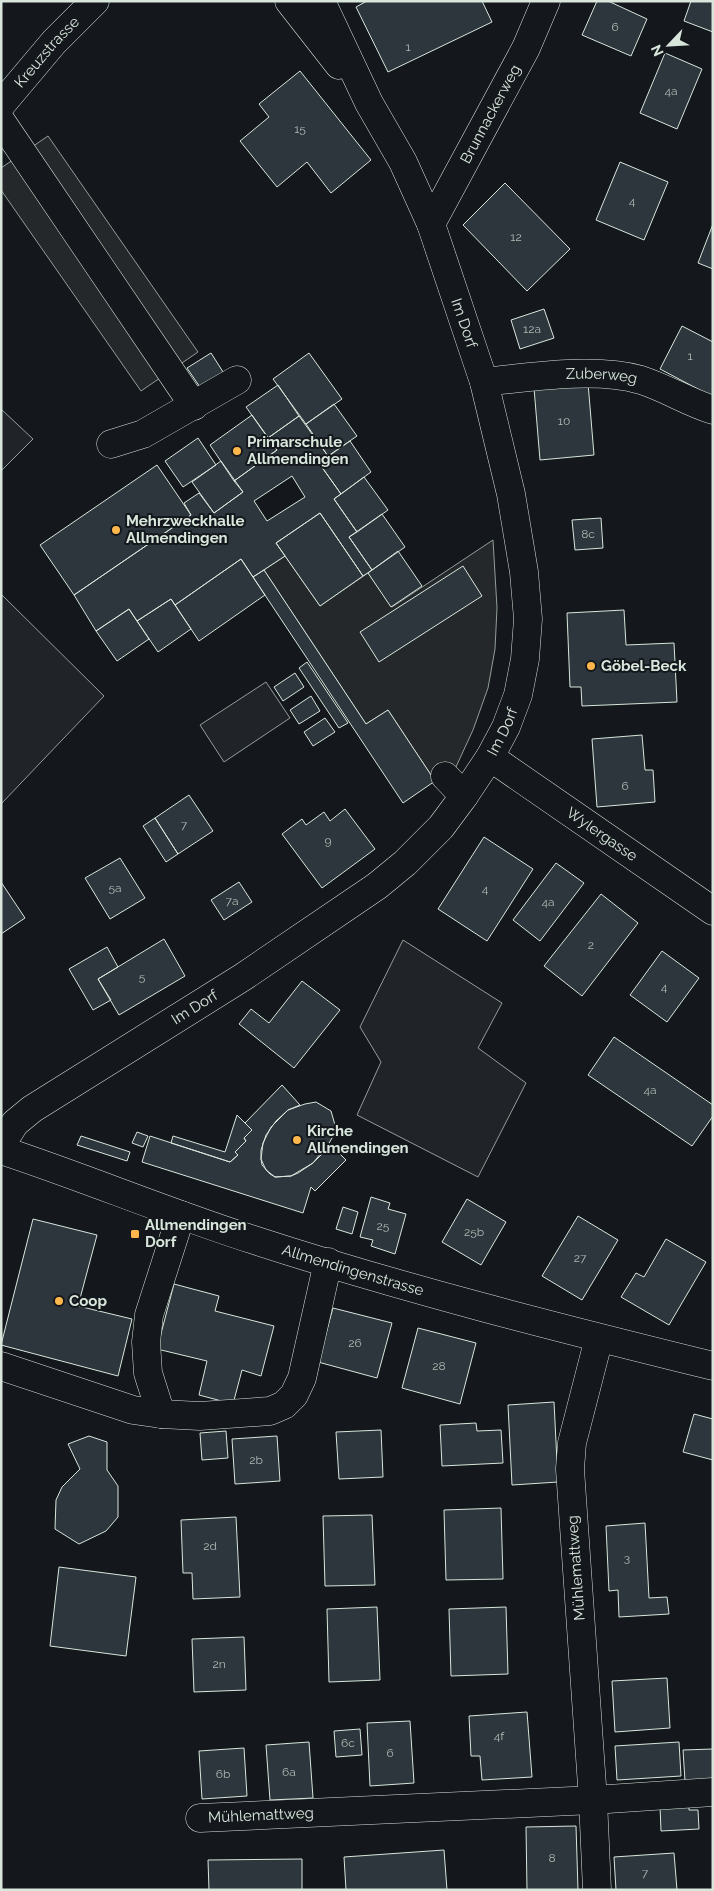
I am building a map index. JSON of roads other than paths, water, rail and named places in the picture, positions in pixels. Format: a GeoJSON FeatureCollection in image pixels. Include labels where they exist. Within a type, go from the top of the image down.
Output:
{"type":"FeatureCollection","features":[{"type":"Feature","properties":{"kind":"street","name":"Kreuzstrasse"},"geometry":{"type":"LineString","coordinates":[[1,105],[54,42],[96,1]]}},
{"type":"Feature","properties":{"kind":"street","name":"Im Dorf"},"geometry":{"type":"LineString","coordinates":[[289,1],[369,103]]}},
{"type":"Feature","properties":{"kind":"street","name":"Im Dorf"},"geometry":{"type":"LineString","coordinates":[[1,1145],[15,1124],[32,1109],[243,977],[378,886],[405,863],[441,827],[464,796],[490,757],[506,727],[518,695],[525,659],[528,619],[524,572],[511,494],[484,382],[431,224],[403,162],[369,103],[321,1]]}},
{"type":"Feature","properties":{"kind":"street","name":"Brunnackerweg"},"geometry":{"type":"LineString","coordinates":[[431,224],[526,48],[546,1]]}},
{"type":"Feature","properties":{"kind":"street"},"geometry":{"type":"LineString","coordinates":[[1,121],[194,406]]}},
{"type":"Feature","properties":{"kind":"street","name":"Zuberweg"},"geometry":{"type":"LineString","coordinates":[[484,382],[595,374],[616,376],[640,380],[660,387],[700,406],[713,410]]}},
{"type":"Feature","properties":{"kind":"street"},"geometry":{"type":"LineString","coordinates":[[111,444],[143,434],[237,380]]}},
{"type":"Feature","properties":{"kind":"street","name":"Wylergasse"},"geometry":{"type":"LineString","coordinates":[[490,757],[713,911]]}},
{"type":"Feature","properties":{"kind":"street"},"geometry":{"type":"LineString","coordinates":[[445,776],[464,796]]}},
{"type":"Feature","properties":{"kind":"street","name":"Allmendingenstrasse"},"geometry":{"type":"LineString","coordinates":[[1,1150],[254,1241],[599,1338],[713,1366]]}},
{"type":"Feature","properties":{"kind":"street"},"geometry":{"type":"LineString","coordinates":[[161,1414],[148,1373],[146,1342],[149,1315],[181,1215]]}},
{"type":"Feature","properties":{"kind":"street"},"geometry":{"type":"LineString","coordinates":[[1,1366],[133,1410],[200,1416],[270,1411],[284,1405],[294,1395],[302,1378],[328,1262]]}},
{"type":"Feature","properties":{"kind":"street","name":"Mühlemattweg"},"geometry":{"type":"LineString","coordinates":[[597,1890],[593,1800],[570,1469],[572,1444],[599,1338]]}},
{"type":"Feature","properties":{"kind":"street","name":"Mühlemattweg"},"geometry":{"type":"LineString","coordinates":[[200,1818],[593,1800],[713,1792]]}},
{"type":"Feature","properties":{"kind":"place","name":"Primarschule Allmendingen"},"geometry":{"type":"Point","coordinates":[237,451]}},
{"type":"Feature","properties":{"kind":"place","name":"Mehrzweckhalle Allmendingen"},"geometry":{"type":"Point","coordinates":[116,530]}},
{"type":"Feature","properties":{"kind":"place","name":"Göbel-Beck"},"geometry":{"type":"Point","coordinates":[591,666]}},
{"type":"Feature","properties":{"kind":"place","name":"Kirche Allmendingen"},"geometry":{"type":"Point","coordinates":[297,1140]}},
{"type":"Feature","properties":{"kind":"place","name":"Allmendingen Dorf"},"geometry":{"type":"Point","coordinates":[135,1234]}},
{"type":"Feature","properties":{"kind":"place","name":"Coop"},"geometry":{"type":"Point","coordinates":[59,1301]}}]}
